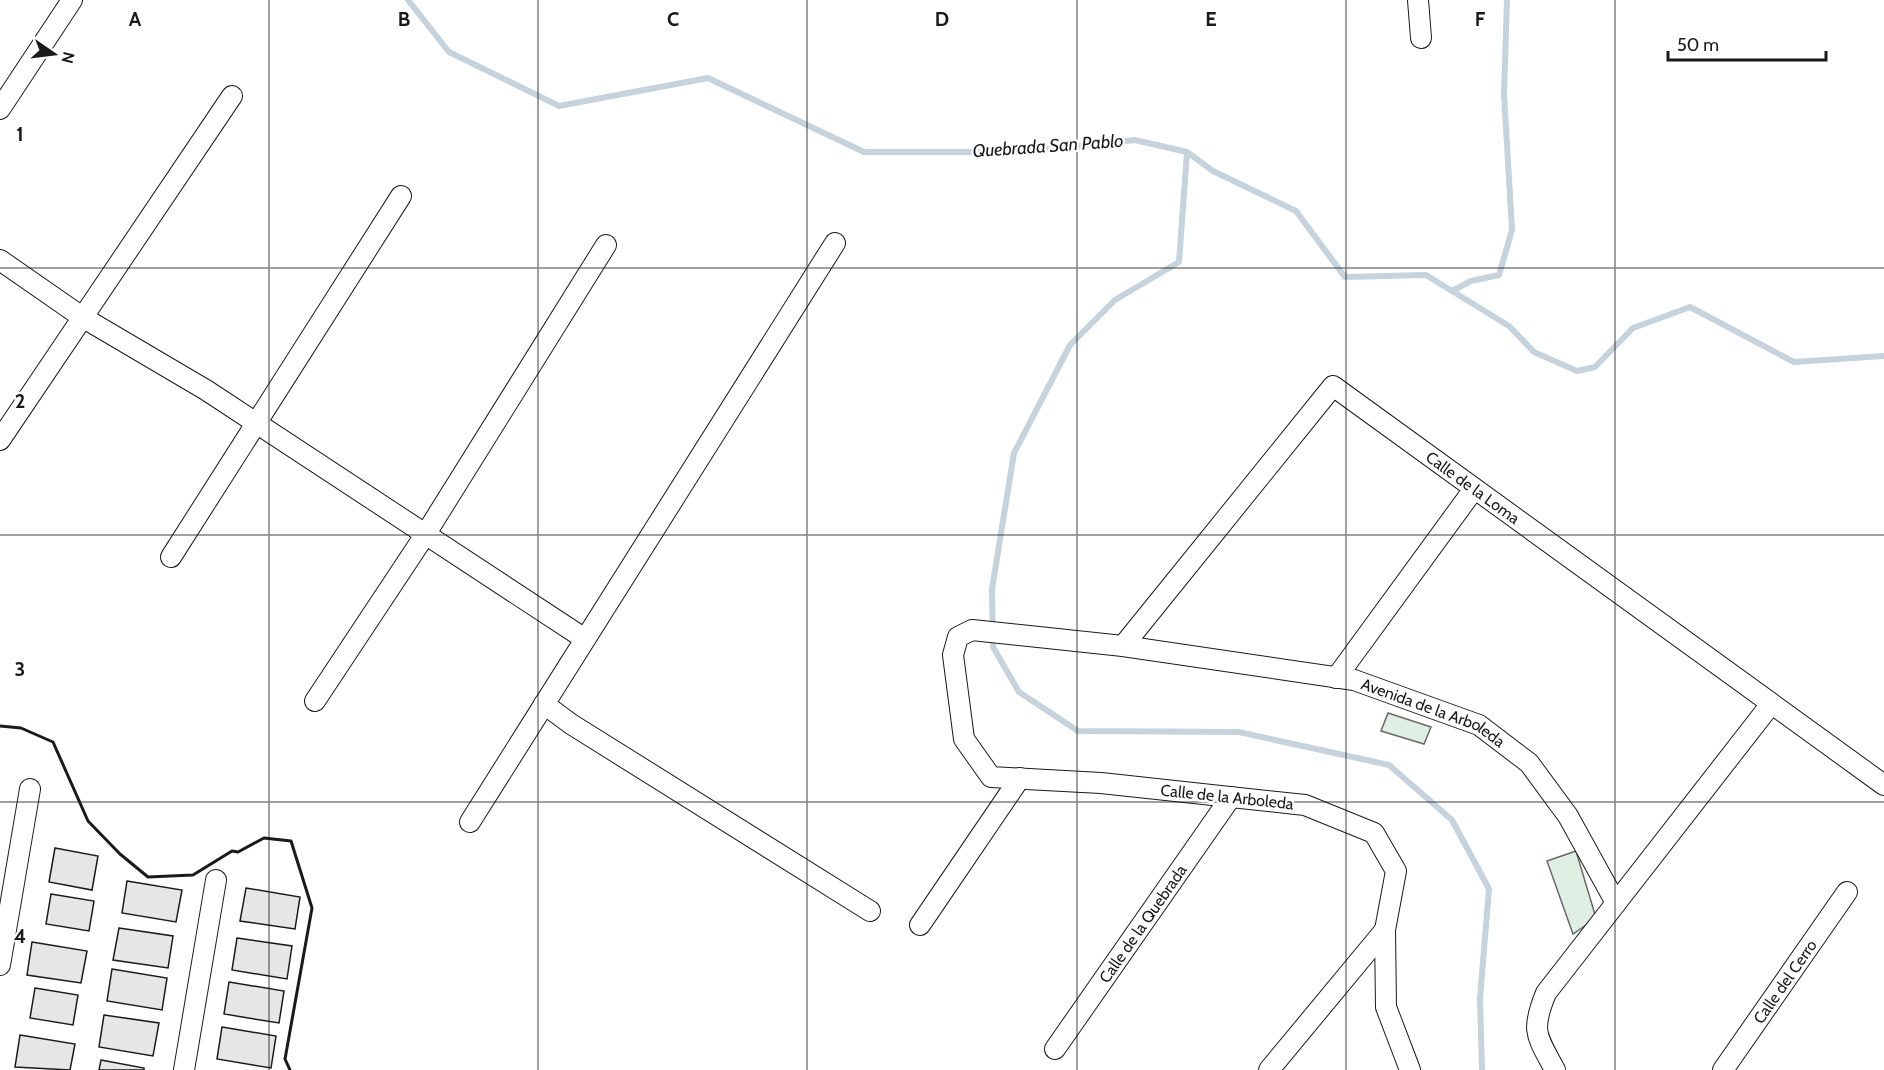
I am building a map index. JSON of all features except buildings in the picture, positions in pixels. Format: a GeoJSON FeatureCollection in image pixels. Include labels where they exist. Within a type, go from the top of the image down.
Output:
{"type":"FeatureCollection","features":[{"type":"Feature","properties":{"kind":"street"},"geometry":{"type":"LineString","coordinates":[[0,110],[72,0]]}},
{"type":"Feature","properties":{"kind":"street"},"geometry":{"type":"LineString","coordinates":[[1418,0],[1421,38]]}},
{"type":"Feature","properties":{"kind":"street"},"geometry":{"type":"LineString","coordinates":[[0,440],[232,96]]}},
{"type":"Feature","properties":{"kind":"street"},"geometry":{"type":"LineString","coordinates":[[171,557],[401,196]]}},
{"type":"Feature","properties":{"kind":"street"},"geometry":{"type":"LineString","coordinates":[[470,822],[835,243]]}},
{"type":"Feature","properties":{"kind":"street"},"geometry":{"type":"LineString","coordinates":[[315,701],[425,536],[606,245]]}},
{"type":"Feature","properties":{"kind":"street"},"geometry":{"type":"LineString","coordinates":[[0,260],[82,317],[206,390],[585,639]]}},
{"type":"Feature","properties":{"kind":"street","name":"Calle de la Loma"},"geometry":{"type":"LineString","coordinates":[[1123,646],[1333,386],[1884,785]]}},
{"type":"Feature","properties":{"kind":"street"},"geometry":{"type":"LineString","coordinates":[[1336,678],[1474,489]]}},
{"type":"Feature","properties":{"kind":"street","name":"Avenida de la Arboleda"},"geometry":{"type":"LineString","coordinates":[[972,630],[1123,646],[1354,680],[1479,725],[1529,763],[1568,816],[1616,903]]}},
{"type":"Feature","properties":{"kind":"street","name":"Calle de la Arboleda"},"geometry":{"type":"LineString","coordinates":[[972,630],[958,637],[953,655],[964,739],[991,777],[1101,783],[1305,805],[1374,833],[1396,871],[1384,930],[1386,1007],[1410,1070]]}},
{"type":"Feature","properties":{"kind":"street"},"geometry":{"type":"LineString","coordinates":[[544,704],[571,724],[870,911]]}},
{"type":"Feature","properties":{"kind":"street"},"geometry":{"type":"LineString","coordinates":[[1555,1070],[1536,1034],[1538,1014],[1546,993],[1771,704]]}},
{"type":"Feature","properties":{"kind":"street"},"geometry":{"type":"LineString","coordinates":[[920,925],[1020,778]]}},
{"type":"Feature","properties":{"kind":"street"},"geometry":{"type":"LineString","coordinates":[[0,965],[30,789]]}},
{"type":"Feature","properties":{"kind":"street","name":"Calle de la Quebrada"},"geometry":{"type":"LineString","coordinates":[[1055,1049],[1231,797]]}},
{"type":"Feature","properties":{"kind":"street"},"geometry":{"type":"LineString","coordinates":[[183,1070],[216,880]]}},
{"type":"Feature","properties":{"kind":"street","name":"Calle del Cerro"},"geometry":{"type":"LineString","coordinates":[[1723,1070],[1847,892]]}},
{"type":"Feature","properties":{"kind":"street"},"geometry":{"type":"LineString","coordinates":[[1269,1070],[1384,930]]}},
{"type":"Feature","properties":{"kind":"green space"},"geometry":{"type":"Polygon","coordinates":[[[1388,713],[1431,727],[1424,744],[1381,731],[1388,713]]]}},
{"type":"Feature","properties":{"kind":"green space"},"geometry":{"type":"Polygon","coordinates":[[[1576,851],[1596,918],[1573,934],[1547,861],[1576,851]]]}},
{"type":"Feature","properties":{"kind":"waterway","name":"Quebrada San Pablo"},"geometry":{"type":"LineString","coordinates":[[408,0],[449,52],[559,106],[708,78],[864,152],[1022,152],[1135,140],[1187,152],[1213,171],[1296,211],[1345,277],[1426,275],[1509,326],[1534,352],[1577,371],[1595,367],[1633,328],[1690,307],[1794,362],[1884,356]]}},
{"type":"Feature","properties":{"kind":"waterway"},"geometry":{"type":"LineString","coordinates":[[1452,291],[1471,281],[1499,275],[1512,230],[1504,94],[1507,0]]}},
{"type":"Feature","properties":{"kind":"waterway"},"geometry":{"type":"LineString","coordinates":[[1187,152],[1179,262],[1115,300],[1070,345],[1014,453],[992,589],[993,647],[1019,692],[1078,731],[1239,732],[1389,765],[1452,820],[1489,889],[1480,998],[1482,1070]]}},
{"type":"Feature","properties":{"kind":"wall"},"geometry":{"type":"LineString","coordinates":[[0,726],[21,728],[53,742],[88,821],[120,854],[148,877],[193,875],[232,851],[238,852],[264,838],[291,841],[312,908],[285,1059],[290,1070]]}}]}
